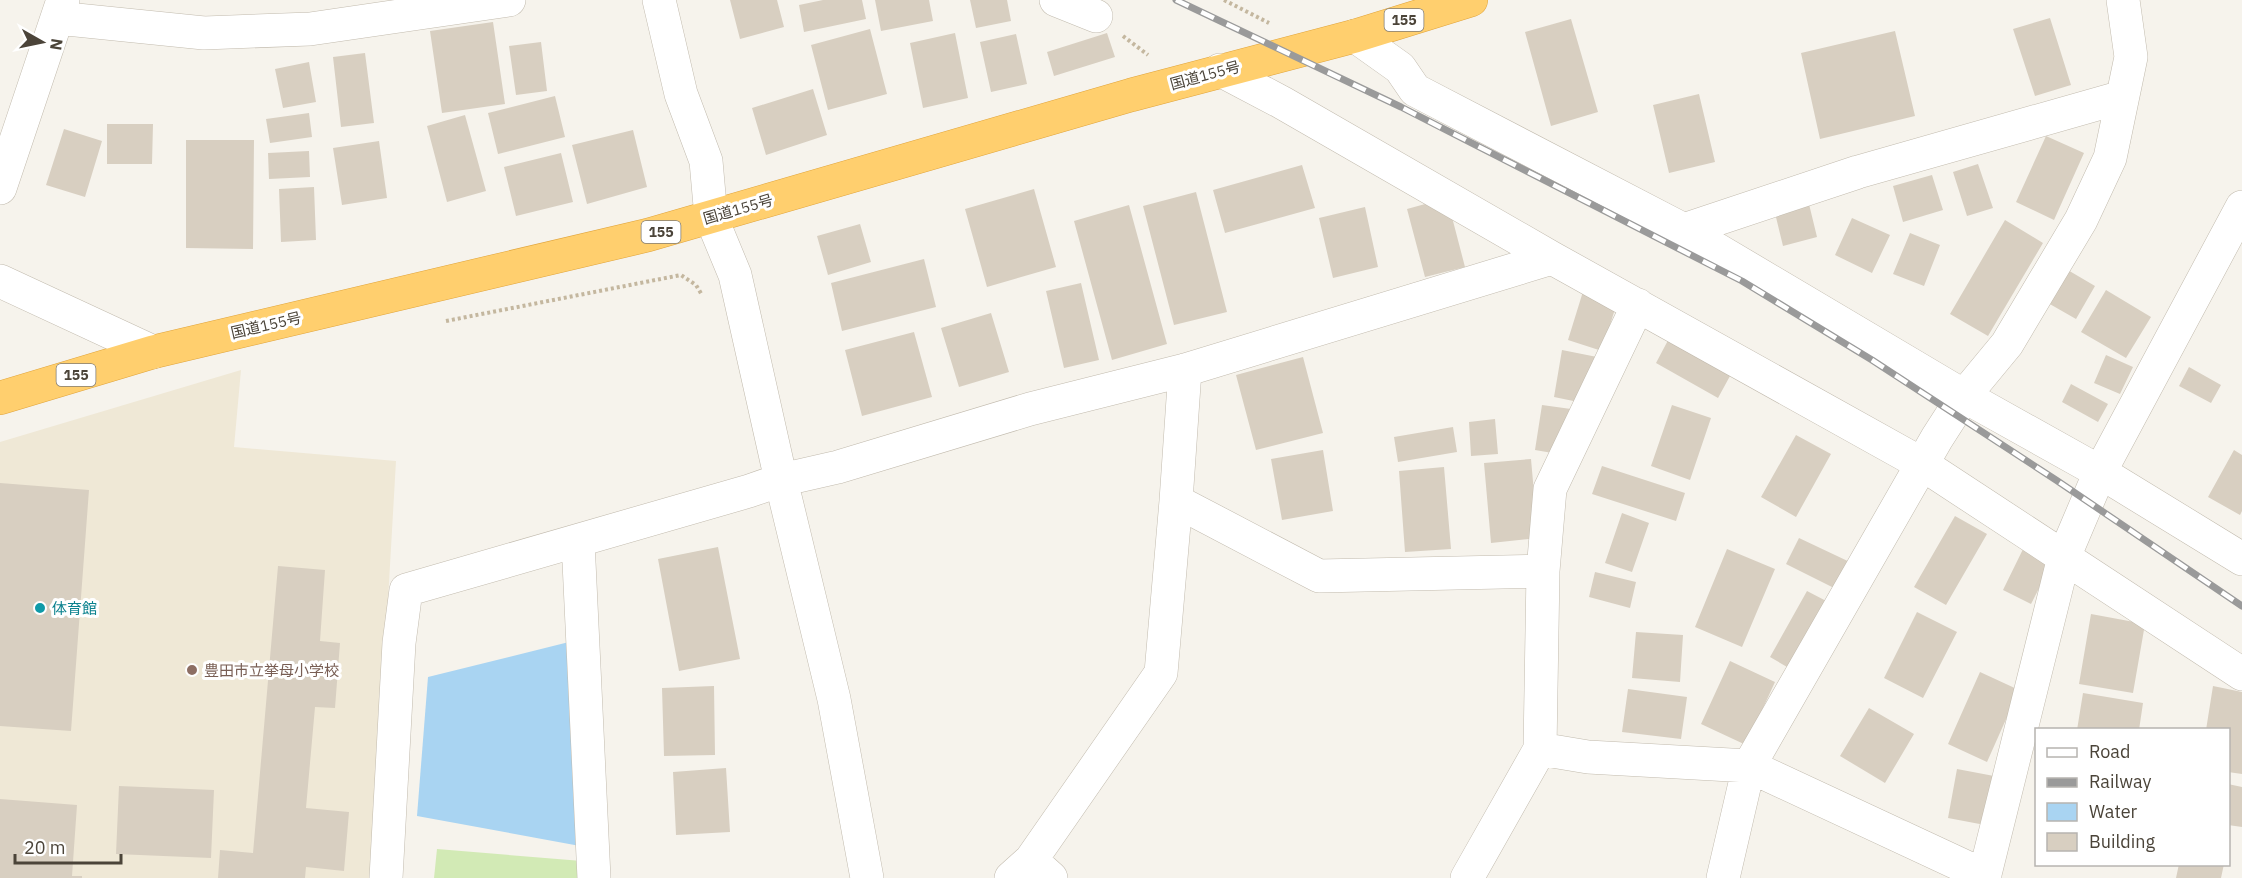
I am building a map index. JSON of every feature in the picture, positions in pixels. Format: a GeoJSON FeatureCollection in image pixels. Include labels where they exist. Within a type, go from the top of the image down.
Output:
{"type":"FeatureCollection","features":[{"type":"Feature","properties":{"kind":"highway","name":"国道155号"},"geometry":{"type":"LineString","coordinates":[[0,398],[153,352],[648,235],[1131,94],[1355,36],[1471,0]]}},
{"type":"Feature","properties":{"kind":"street"},"geometry":{"type":"LineString","coordinates":[[0,188],[60,9],[204,33],[287,30],[387,19],[509,0]]}},
{"type":"Feature","properties":{"kind":"street"},"geometry":{"type":"LineString","coordinates":[[659,0],[681,94],[706,161],[711,217],[735,274],[781,480],[834,699],[867,878]]}},
{"type":"Feature","properties":{"kind":"street"},"geometry":{"type":"LineString","coordinates":[[1056,0],[1096,16]]}},
{"type":"Feature","properties":{"kind":"street"},"geometry":{"type":"LineString","coordinates":[[1723,878],[1749,766],[1922,464],[1964,396],[2007,344],[2081,220],[2109,158],[2131,57],[2123,0]]}},
{"type":"Feature","properties":{"kind":"street"},"geometry":{"type":"LineString","coordinates":[[1355,36],[1400,68],[1415,90],[1684,230],[1964,396],[2100,472],[2242,559]]}},
{"type":"Feature","properties":{"kind":"street"},"geometry":{"type":"LineString","coordinates":[[1220,70],[1281,102],[1552,258],[1922,464],[2242,674]]}},
{"type":"Feature","properties":{"kind":"street"},"geometry":{"type":"LineString","coordinates":[[1684,230],[1858,172],[2122,97]]}},
{"type":"Feature","properties":{"kind":"street"},"geometry":{"type":"LineString","coordinates":[[1540,749],[1588,757],[1749,766],[1984,877],[2064,557],[2100,472],[2242,207]]}},
{"type":"Feature","properties":{"kind":"street"},"geometry":{"type":"LineString","coordinates":[[386,878],[399,643],[406,590],[1030,409],[1185,370],[1552,258]]}},
{"type":"Feature","properties":{"kind":"street"},"geometry":{"type":"LineString","coordinates":[[0,281],[153,352]]}},
{"type":"Feature","properties":{"kind":"street"},"geometry":{"type":"LineString","coordinates":[[1467,878],[1540,749],[1543,571],[1550,489],[1638,305]]}},
{"type":"Feature","properties":{"kind":"street"},"geometry":{"type":"LineString","coordinates":[[1031,872],[1161,673],[1185,370]]}},
{"type":"Feature","properties":{"kind":"street"},"geometry":{"type":"LineString","coordinates":[[1176,501],[1319,576],[1543,571]]}},
{"type":"Feature","properties":{"kind":"street"},"geometry":{"type":"LineString","coordinates":[[578,541],[594,878]]}},
{"type":"Feature","properties":{"kind":"path"},"geometry":{"type":"LineString","coordinates":[[1224,0],[1276,26]]}},
{"type":"Feature","properties":{"kind":"path"},"geometry":{"type":"LineString","coordinates":[[438,323],[681,275],[696,285],[705,299]]}},
{"type":"Feature","properties":{"kind":"shaded area","name":"豊田市立挙母小学校"},"geometry":{"type":"Polygon","coordinates":[[[241,370],[234,447],[396,461],[372,878],[0,878],[0,442],[241,370]]]}},
{"type":"Feature","properties":{"kind":"green space"},"geometry":{"type":"Polygon","coordinates":[[[437,849],[582,861],[584,878],[434,878],[437,849]]]}},
{"type":"Feature","properties":{"kind":"water"},"geometry":{"type":"Polygon","coordinates":[[[569,642],[580,846],[417,816],[428,677],[569,642]]]}},
{"type":"Feature","properties":{"kind":"building"},"geometry":{"type":"Polygon","coordinates":[[[730,0],[777,0],[784,27],[740,39],[730,0]]]}},
{"type":"Feature","properties":{"kind":"building"},"geometry":{"type":"Polygon","coordinates":[[[823,0],[862,0],[866,19],[804,32],[799,5],[823,0]]]}},
{"type":"Feature","properties":{"kind":"building"},"geometry":{"type":"Polygon","coordinates":[[[875,0],[929,0],[933,21],[881,31],[875,0]]]}},
{"type":"Feature","properties":{"kind":"building"},"geometry":{"type":"Polygon","coordinates":[[[970,0],[1007,0],[1011,21],[976,28],[970,0]]]}},
{"type":"Feature","properties":{"kind":"building"},"geometry":{"type":"Polygon","coordinates":[[[2050,18],[2071,85],[2035,96],[2013,29],[2050,18]]]}},
{"type":"Feature","properties":{"kind":"building"},"geometry":{"type":"Polygon","coordinates":[[[1571,19],[1598,112],[1551,126],[1525,32],[1571,19]]]}},
{"type":"Feature","properties":{"kind":"building"},"geometry":{"type":"Polygon","coordinates":[[[493,22],[505,104],[442,113],[430,31],[493,22]]]}},
{"type":"Feature","properties":{"kind":"building"},"geometry":{"type":"Polygon","coordinates":[[[870,29],[887,94],[828,110],[811,45],[870,29]]]}},
{"type":"Feature","properties":{"kind":"building"},"geometry":{"type":"Polygon","coordinates":[[[1895,31],[1915,116],[1820,139],[1801,53],[1895,31]]]}},
{"type":"Feature","properties":{"kind":"building"},"geometry":{"type":"Polygon","coordinates":[[[955,33],[968,98],[923,108],[910,43],[955,33]]]}},
{"type":"Feature","properties":{"kind":"building"},"geometry":{"type":"Polygon","coordinates":[[[1107,33],[1115,57],[1054,76],[1047,52],[1107,33]]]}},
{"type":"Feature","properties":{"kind":"building"},"geometry":{"type":"Polygon","coordinates":[[[1016,34],[1027,84],[991,92],[980,42],[1016,34]]]}},
{"type":"Feature","properties":{"kind":"building"},"geometry":{"type":"Polygon","coordinates":[[[541,42],[547,91],[516,95],[509,46],[541,42]]]}},
{"type":"Feature","properties":{"kind":"building"},"geometry":{"type":"Polygon","coordinates":[[[365,53],[374,123],[341,127],[333,57],[365,53]]]}},
{"type":"Feature","properties":{"kind":"building"},"geometry":{"type":"Polygon","coordinates":[[[309,62],[316,102],[283,108],[275,69],[309,62]]]}},
{"type":"Feature","properties":{"kind":"building"},"geometry":{"type":"Polygon","coordinates":[[[813,89],[827,135],[766,155],[752,108],[813,89]]]}},
{"type":"Feature","properties":{"kind":"building"},"geometry":{"type":"Polygon","coordinates":[[[1699,94],[1715,162],[1669,173],[1653,105],[1699,94]]]}},
{"type":"Feature","properties":{"kind":"building"},"geometry":{"type":"Polygon","coordinates":[[[555,96],[565,137],[498,154],[488,113],[555,96]]]}},
{"type":"Feature","properties":{"kind":"building"},"geometry":{"type":"Polygon","coordinates":[[[309,113],[312,137],[270,143],[266,119],[309,113]]]}},
{"type":"Feature","properties":{"kind":"building"},"geometry":{"type":"Polygon","coordinates":[[[465,115],[486,191],[447,202],[427,126],[465,115]]]}},
{"type":"Feature","properties":{"kind":"building"},"geometry":{"type":"Polygon","coordinates":[[[107,124],[153,124],[152,164],[107,164],[107,124]]]}},
{"type":"Feature","properties":{"kind":"building"},"geometry":{"type":"Polygon","coordinates":[[[64,129],[102,141],[85,197],[46,185],[64,129]]]}},
{"type":"Feature","properties":{"kind":"building"},"geometry":{"type":"Polygon","coordinates":[[[633,130],[647,187],[587,204],[572,145],[633,130]]]}},
{"type":"Feature","properties":{"kind":"building"},"geometry":{"type":"Polygon","coordinates":[[[2046,136],[2084,153],[2054,220],[2016,202],[2046,136]]]}},
{"type":"Feature","properties":{"kind":"building"},"geometry":{"type":"Polygon","coordinates":[[[186,140],[254,140],[253,249],[186,248],[186,140]]]}},
{"type":"Feature","properties":{"kind":"building"},"geometry":{"type":"Polygon","coordinates":[[[379,141],[387,198],[342,205],[333,148],[379,141]]]}},
{"type":"Feature","properties":{"kind":"building"},"geometry":{"type":"Polygon","coordinates":[[[309,151],[310,177],[269,179],[268,153],[309,151]]]}},
{"type":"Feature","properties":{"kind":"building"},"geometry":{"type":"Polygon","coordinates":[[[561,153],[573,202],[516,216],[504,167],[561,153]]]}},
{"type":"Feature","properties":{"kind":"building"},"geometry":{"type":"Polygon","coordinates":[[[1978,164],[1993,208],[1967,216],[1953,172],[1978,164]]]}},
{"type":"Feature","properties":{"kind":"building"},"geometry":{"type":"Polygon","coordinates":[[[1302,165],[1315,208],[1225,233],[1213,190],[1302,165]]]}},
{"type":"Feature","properties":{"kind":"building"},"geometry":{"type":"Polygon","coordinates":[[[1932,175],[1943,210],[1903,222],[1893,186],[1932,175]]]}},
{"type":"Feature","properties":{"kind":"building"},"geometry":{"type":"Polygon","coordinates":[[[314,187],[316,240],[281,242],[279,189],[314,187]]]}},
{"type":"Feature","properties":{"kind":"building"},"geometry":{"type":"Polygon","coordinates":[[[1034,189],[1056,267],[987,287],[965,209],[1034,189]]]}},
{"type":"Feature","properties":{"kind":"building"},"geometry":{"type":"Polygon","coordinates":[[[1196,192],[1227,312],[1174,325],[1143,206],[1196,192]]]}},
{"type":"Feature","properties":{"kind":"building"},"geometry":{"type":"Polygon","coordinates":[[[1447,198],[1465,267],[1425,277],[1407,209],[1447,198]]]}},
{"type":"Feature","properties":{"kind":"building"},"geometry":{"type":"Polygon","coordinates":[[[1809,204],[1817,237],[1783,246],[1775,213],[1809,204]]]}},
{"type":"Feature","properties":{"kind":"building"},"geometry":{"type":"Polygon","coordinates":[[[1129,205],[1167,344],[1112,360],[1074,221],[1129,205]]]}},
{"type":"Feature","properties":{"kind":"building"},"geometry":{"type":"Polygon","coordinates":[[[1365,207],[1378,267],[1333,278],[1319,218],[1365,207]]]}},
{"type":"Feature","properties":{"kind":"building"},"geometry":{"type":"Polygon","coordinates":[[[1852,218],[1890,235],[1872,273],[1835,255],[1852,218]]]}},
{"type":"Feature","properties":{"kind":"building"},"geometry":{"type":"Polygon","coordinates":[[[2005,220],[2043,243],[1988,336],[1950,314],[2005,220]]]}},
{"type":"Feature","properties":{"kind":"building"},"geometry":{"type":"Polygon","coordinates":[[[860,224],[871,262],[828,275],[817,236],[860,224]]]}},
{"type":"Feature","properties":{"kind":"building"},"geometry":{"type":"Polygon","coordinates":[[[1910,233],[1940,245],[1924,286],[1893,274],[1910,233]]]}},
{"type":"Feature","properties":{"kind":"building"},"geometry":{"type":"Polygon","coordinates":[[[924,259],[936,307],[842,331],[831,283],[924,259]]]}},
{"type":"Feature","properties":{"kind":"building"},"geometry":{"type":"Polygon","coordinates":[[[2061,266],[2095,286],[2076,319],[2041,299],[2061,266]]]}},
{"type":"Feature","properties":{"kind":"building"},"geometry":{"type":"Polygon","coordinates":[[[1081,283],[1099,360],[1064,368],[1046,291],[1081,283]]]}},
{"type":"Feature","properties":{"kind":"building"},"geometry":{"type":"Polygon","coordinates":[[[1585,285],[1619,296],[1602,351],[1568,340],[1585,285]]]}},
{"type":"Feature","properties":{"kind":"building"},"geometry":{"type":"Polygon","coordinates":[[[2106,290],[2151,317],[2126,358],[2081,332],[2106,290]]]}},
{"type":"Feature","properties":{"kind":"building"},"geometry":{"type":"Polygon","coordinates":[[[991,313],[1009,372],[959,387],[941,328],[991,313]]]}},
{"type":"Feature","properties":{"kind":"building"},"geometry":{"type":"Polygon","coordinates":[[[1674,329],[1736,365],[1718,398],[1656,363],[1674,329]]]}},
{"type":"Feature","properties":{"kind":"building"},"geometry":{"type":"Polygon","coordinates":[[[914,332],[932,397],[862,416],[845,350],[914,332]]]}},
{"type":"Feature","properties":{"kind":"building"},"geometry":{"type":"Polygon","coordinates":[[[1562,350],[1597,357],[1588,404],[1554,397],[1562,350]]]}},
{"type":"Feature","properties":{"kind":"building"},"geometry":{"type":"Polygon","coordinates":[[[2106,355],[2133,367],[2120,394],[2094,383],[2106,355]]]}},
{"type":"Feature","properties":{"kind":"building"},"geometry":{"type":"Polygon","coordinates":[[[1303,357],[1323,433],[1256,450],[1236,375],[1303,357]]]}},
{"type":"Feature","properties":{"kind":"building"},"geometry":{"type":"Polygon","coordinates":[[[2189,367],[2221,385],[2211,403],[2179,386],[2189,367]]]}},
{"type":"Feature","properties":{"kind":"building"},"geometry":{"type":"Polygon","coordinates":[[[2071,384],[2108,404],[2098,422],[2062,402],[2071,384]]]}},
{"type":"Feature","properties":{"kind":"building"},"geometry":{"type":"Polygon","coordinates":[[[1542,405],[1571,409],[1564,455],[1535,450],[1542,405]]]}},
{"type":"Feature","properties":{"kind":"building"},"geometry":{"type":"Polygon","coordinates":[[[1672,405],[1711,418],[1690,480],[1651,466],[1672,405]]]}},
{"type":"Feature","properties":{"kind":"building"},"geometry":{"type":"Polygon","coordinates":[[[1495,419],[1498,454],[1471,456],[1469,422],[1495,419]]]}},
{"type":"Feature","properties":{"kind":"building"},"geometry":{"type":"Polygon","coordinates":[[[1453,427],[1457,452],[1398,462],[1394,437],[1453,427]]]}},
{"type":"Feature","properties":{"kind":"building"},"geometry":{"type":"Polygon","coordinates":[[[1796,435],[1831,454],[1796,517],[1761,497],[1796,435]]]}},
{"type":"Feature","properties":{"kind":"building"},"geometry":{"type":"Polygon","coordinates":[[[1323,450],[1333,511],[1282,520],[1271,459],[1323,450]]]}},
{"type":"Feature","properties":{"kind":"building"},"geometry":{"type":"Polygon","coordinates":[[[2234,450],[2242,455],[2242,511],[2240,515],[2208,497],[2234,450]]]}},
{"type":"Feature","properties":{"kind":"building"},"geometry":{"type":"Polygon","coordinates":[[[1531,459],[1538,538],[1491,543],[1484,463],[1531,459]]]}},
{"type":"Feature","properties":{"kind":"building"},"geometry":{"type":"Polygon","coordinates":[[[1602,466],[1685,493],[1676,521],[1592,494],[1602,466]]]}},
{"type":"Feature","properties":{"kind":"building"},"geometry":{"type":"Polygon","coordinates":[[[1444,467],[1451,549],[1405,552],[1399,471],[1444,467]]]}},
{"type":"Feature","properties":{"kind":"building","name":"体育館"},"geometry":{"type":"Polygon","coordinates":[[[0,483],[89,490],[71,731],[0,726],[0,483]]]}},
{"type":"Feature","properties":{"kind":"building"},"geometry":{"type":"Polygon","coordinates":[[[1622,513],[1649,523],[1632,572],[1605,563],[1622,513]]]}},
{"type":"Feature","properties":{"kind":"building"},"geometry":{"type":"Polygon","coordinates":[[[1955,516],[1987,534],[1946,605],[1914,587],[1955,516]]]}},
{"type":"Feature","properties":{"kind":"building"},"geometry":{"type":"Polygon","coordinates":[[[1799,538],[1854,564],[1840,591],[1786,564],[1799,538]]]}},
{"type":"Feature","properties":{"kind":"building"},"geometry":{"type":"Polygon","coordinates":[[[2026,543],[2055,557],[2031,604],[2003,590],[2026,543]]]}},
{"type":"Feature","properties":{"kind":"building"},"geometry":{"type":"Polygon","coordinates":[[[718,547],[740,659],[679,671],[658,559],[718,547]]]}},
{"type":"Feature","properties":{"kind":"building"},"geometry":{"type":"Polygon","coordinates":[[[1727,549],[1775,569],[1742,647],[1695,627],[1727,549]]]}},
{"type":"Feature","properties":{"kind":"building"},"geometry":{"type":"Polygon","coordinates":[[[278,566],[325,570],[320,641],[340,643],[335,708],[315,707],[306,808],[349,812],[344,871],[306,867],[305,878],[218,878],[220,850],[253,853],[278,566]]]}},
{"type":"Feature","properties":{"kind":"building"},"geometry":{"type":"Polygon","coordinates":[[[1595,572],[1636,582],[1630,608],[1589,597],[1595,572]]]}},
{"type":"Feature","properties":{"kind":"building"},"geometry":{"type":"Polygon","coordinates":[[[1807,591],[1832,604],[1794,671],[1770,657],[1807,591]]]}},
{"type":"Feature","properties":{"kind":"building"},"geometry":{"type":"Polygon","coordinates":[[[1917,612],[1957,632],[1923,698],[1884,678],[1917,612]]]}},
{"type":"Feature","properties":{"kind":"building"},"geometry":{"type":"Polygon","coordinates":[[[2091,614],[2145,624],[2133,693],[2079,684],[2091,614]]]}},
{"type":"Feature","properties":{"kind":"building"},"geometry":{"type":"Polygon","coordinates":[[[1636,632],[1683,635],[1680,682],[1632,678],[1636,632]]]}},
{"type":"Feature","properties":{"kind":"building"},"geometry":{"type":"Polygon","coordinates":[[[1730,661],[1775,682],[1746,745],[1701,724],[1730,661]]]}},
{"type":"Feature","properties":{"kind":"building"},"geometry":{"type":"Polygon","coordinates":[[[1980,672],[2019,690],[1987,762],[1948,744],[1980,672]]]}},
{"type":"Feature","properties":{"kind":"building"},"geometry":{"type":"Polygon","coordinates":[[[714,686],[715,755],[664,756],[662,688],[714,686]]]}},
{"type":"Feature","properties":{"kind":"building"},"geometry":{"type":"Polygon","coordinates":[[[2213,686],[2242,692],[2242,774],[2230,772],[2230,728],[2206,728],[2213,686]]]}},
{"type":"Feature","properties":{"kind":"building"},"geometry":{"type":"Polygon","coordinates":[[[1628,689],[1687,697],[1681,739],[1622,732],[1628,689]]]}},
{"type":"Feature","properties":{"kind":"building"},"geometry":{"type":"Polygon","coordinates":[[[2083,693],[2143,703],[2139,728],[2077,728],[2083,693]]]}},
{"type":"Feature","properties":{"kind":"building"},"geometry":{"type":"Polygon","coordinates":[[[1869,708],[1914,734],[1885,783],[1840,756],[1869,708]]]}},
{"type":"Feature","properties":{"kind":"building"},"geometry":{"type":"Polygon","coordinates":[[[726,768],[730,832],[676,835],[673,772],[726,768]]]}},
{"type":"Feature","properties":{"kind":"building"},"geometry":{"type":"Polygon","coordinates":[[[1957,769],[1994,776],[1985,825],[1948,818],[1957,769]]]}},
{"type":"Feature","properties":{"kind":"building"},"geometry":{"type":"Polygon","coordinates":[[[2230,784],[2242,787],[2242,827],[2230,825],[2230,784]]]}},
{"type":"Feature","properties":{"kind":"building"},"geometry":{"type":"Polygon","coordinates":[[[119,786],[214,790],[211,858],[116,854],[119,786]]]}},
{"type":"Feature","properties":{"kind":"building"},"geometry":{"type":"Polygon","coordinates":[[[0,799],[77,805],[72,876],[82,876],[82,878],[0,878],[0,799]]]}},
{"type":"Feature","properties":{"kind":"building"},"geometry":{"type":"Polygon","coordinates":[[[2179,866],[2224,866],[2221,878],[2176,878],[2179,866]]]}},
{"type":"Feature","properties":{"kind":"railway"},"geometry":{"type":"LineString","coordinates":[[1176,0],[1401,107],[1742,281],[1872,360],[2056,480],[2242,606]]}},
{"type":"Feature","properties":{"kind":"place","name":"体育館"},"geometry":{"type":"Point","coordinates":[40,608]}},
{"type":"Feature","properties":{"kind":"place","name":"豊田市立挙母小学校"},"geometry":{"type":"Point","coordinates":[192,670]}}]}
